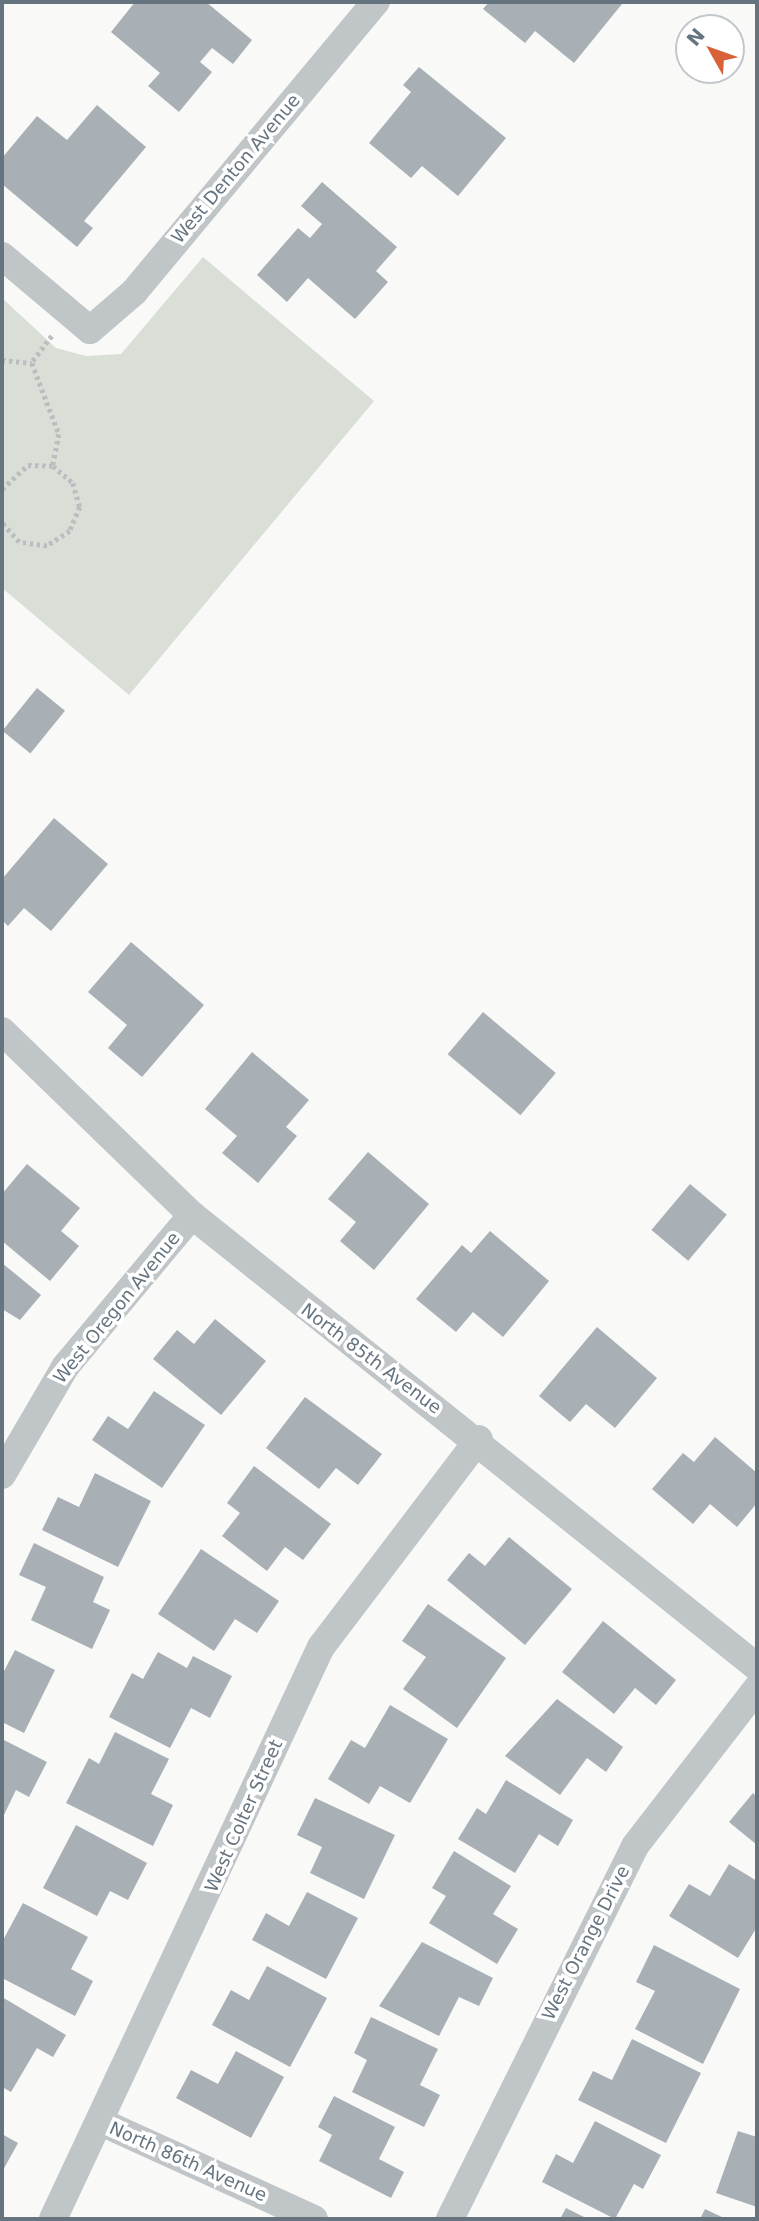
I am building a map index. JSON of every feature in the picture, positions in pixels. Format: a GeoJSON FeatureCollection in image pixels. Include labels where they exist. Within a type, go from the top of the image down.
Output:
{"type":"FeatureCollection","features":[{"type":"Feature","properties":{"kind":"street","name":"West Denton Avenue"},"geometry":{"type":"LineString","coordinates":[[81,323],[134,292],[376,2]]}},
{"type":"Feature","properties":{"kind":"street"},"geometry":{"type":"LineString","coordinates":[[2,256],[81,323]]}},
{"type":"Feature","properties":{"kind":"street","name":"North 85th Avenue"},"geometry":{"type":"LineString","coordinates":[[2,1031],[192,1215],[297,1304],[479,1439],[757,1667]]}},
{"type":"Feature","properties":{"kind":"street","name":"West Oregon Avenue"},"geometry":{"type":"LineString","coordinates":[[2,1475],[65,1367],[192,1215]]}},
{"type":"Feature","properties":{"kind":"street","name":"West Colter Street"},"geometry":{"type":"LineString","coordinates":[[54,2219],[321,1647],[479,1439]]}},
{"type":"Feature","properties":{"kind":"street","name":"West Orange Drive"},"geometry":{"type":"LineString","coordinates":[[450,2219],[635,1846],[757,1688]]}},
{"type":"Feature","properties":{"kind":"street","name":"North 86th Avenue"},"geometry":{"type":"LineString","coordinates":[[101,2122],[314,2219]]}},
{"type":"Feature","properties":{"kind":"path"},"geometry":{"type":"LineString","coordinates":[[2,360],[32,363],[81,323]]}},
{"type":"Feature","properties":{"kind":"path"},"geometry":{"type":"LineString","coordinates":[[32,363],[59,434],[53,467]]}},
{"type":"Feature","properties":{"kind":"path"},"geometry":{"type":"LineString","coordinates":[[2,489],[28,466],[53,467],[78,495],[70,531],[47,546],[33,546],[2,523]]}},
{"type":"Feature","properties":{"kind":"shaded area"},"geometry":{"type":"Polygon","coordinates":[[[203,257],[374,401],[129,695],[2,588],[2,298],[56,348],[86,356],[121,354],[203,257]]]}},
{"type":"Feature","properties":{"kind":"building"},"geometry":{"type":"Polygon","coordinates":[[[135,2],[206,2],[252,40],[233,64],[212,48],[200,62],[212,72],[179,112],[148,86],[160,73],[111,32],[135,2]]]}},
{"type":"Feature","properties":{"kind":"building"},"geometry":{"type":"Polygon","coordinates":[[[489,2],[622,4],[574,63],[535,31],[525,43],[483,9],[489,2]]]}},
{"type":"Feature","properties":{"kind":"building"},"geometry":{"type":"Polygon","coordinates":[[[419,67],[506,138],[458,196],[422,166],[411,178],[369,143],[411,92],[403,85],[419,67]]]}},
{"type":"Feature","properties":{"kind":"building"},"geometry":{"type":"Polygon","coordinates":[[[97,105],[146,147],[84,221],[93,228],[77,247],[2,184],[2,158],[37,116],[67,140],[97,105]]]}},
{"type":"Feature","properties":{"kind":"building"},"geometry":{"type":"Polygon","coordinates":[[[322,182],[397,247],[376,271],[388,282],[355,319],[308,278],[287,302],[257,275],[298,228],[310,238],[322,224],[301,206],[322,182]]]}},
{"type":"Feature","properties":{"kind":"building"},"geometry":{"type":"Polygon","coordinates":[[[37,688],[65,711],[30,753],[2,731],[37,688]]]}},
{"type":"Feature","properties":{"kind":"building"},"geometry":{"type":"Polygon","coordinates":[[[54,818],[108,864],[51,931],[24,908],[8,926],[2,920],[2,879],[54,818]]]}},
{"type":"Feature","properties":{"kind":"building"},"geometry":{"type":"Polygon","coordinates":[[[131,942],[204,1005],[142,1077],[108,1048],[127,1025],[88,992],[131,942]]]}},
{"type":"Feature","properties":{"kind":"building"},"geometry":{"type":"Polygon","coordinates":[[[483,1012],[556,1073],[520,1115],[448,1054],[483,1012]]]}},
{"type":"Feature","properties":{"kind":"building"},"geometry":{"type":"Polygon","coordinates":[[[252,1052],[309,1100],[286,1127],[297,1136],[258,1183],[222,1153],[237,1136],[205,1109],[252,1052]]]}},
{"type":"Feature","properties":{"kind":"building"},"geometry":{"type":"Polygon","coordinates":[[[368,1152],[429,1204],[374,1270],[340,1241],[356,1222],[328,1199],[368,1152]]]}},
{"type":"Feature","properties":{"kind":"building"},"geometry":{"type":"Polygon","coordinates":[[[27,1164],[80,1208],[61,1231],[79,1246],[50,1281],[2,1241],[2,1194],[27,1164]]]}},
{"type":"Feature","properties":{"kind":"building"},"geometry":{"type":"Polygon","coordinates":[[[690,1184],[727,1215],[688,1261],[651,1230],[690,1184]]]}},
{"type":"Feature","properties":{"kind":"building"},"geometry":{"type":"Polygon","coordinates":[[[490,1231],[549,1281],[503,1337],[473,1312],[456,1332],[416,1299],[462,1245],[471,1253],[490,1231]]]}},
{"type":"Feature","properties":{"kind":"building"},"geometry":{"type":"Polygon","coordinates":[[[2,1263],[41,1295],[20,1320],[2,1309],[2,1263]]]}},
{"type":"Feature","properties":{"kind":"building"},"geometry":{"type":"Polygon","coordinates":[[[215,1319],[266,1361],[221,1415],[153,1359],[177,1330],[194,1344],[215,1319]]]}},
{"type":"Feature","properties":{"kind":"building"},"geometry":{"type":"Polygon","coordinates":[[[597,1327],[657,1378],[615,1428],[586,1404],[570,1422],[539,1396],[597,1327]]]}},
{"type":"Feature","properties":{"kind":"building"},"geometry":{"type":"Polygon","coordinates":[[[154,1391],[205,1425],[162,1488],[92,1440],[108,1416],[128,1429],[154,1391]]]}},
{"type":"Feature","properties":{"kind":"building"},"geometry":{"type":"Polygon","coordinates":[[[305,1397],[382,1454],[358,1485],[336,1468],[319,1489],[266,1448],[305,1397]]]}},
{"type":"Feature","properties":{"kind":"building"},"geometry":{"type":"Polygon","coordinates":[[[715,1437],[757,1473],[757,1503],[737,1527],[710,1504],[693,1524],[652,1489],[683,1453],[694,1462],[715,1437]]]}},
{"type":"Feature","properties":{"kind":"building"},"geometry":{"type":"Polygon","coordinates":[[[254,1466],[331,1524],[303,1560],[285,1547],[267,1571],[222,1536],[240,1513],[227,1503],[254,1466]]]}},
{"type":"Feature","properties":{"kind":"building"},"geometry":{"type":"Polygon","coordinates":[[[95,1473],[151,1501],[118,1567],[42,1530],[58,1497],[79,1507],[95,1473]]]}},
{"type":"Feature","properties":{"kind":"building"},"geometry":{"type":"Polygon","coordinates":[[[509,1537],[572,1589],[525,1645],[447,1580],[469,1553],[485,1566],[509,1537]]]}},
{"type":"Feature","properties":{"kind":"building"},"geometry":{"type":"Polygon","coordinates":[[[34,1543],[104,1577],[93,1602],[110,1610],[92,1649],[31,1620],[46,1587],[19,1575],[34,1543]]]}},
{"type":"Feature","properties":{"kind":"building"},"geometry":{"type":"Polygon","coordinates":[[[201,1549],[279,1601],[257,1633],[235,1619],[214,1651],[158,1614],[201,1549]]]}},
{"type":"Feature","properties":{"kind":"building"},"geometry":{"type":"Polygon","coordinates":[[[428,1604],[506,1658],[457,1728],[403,1689],[426,1657],[402,1641],[428,1604]]]}},
{"type":"Feature","properties":{"kind":"building"},"geometry":{"type":"Polygon","coordinates":[[[603,1621],[676,1680],[656,1705],[635,1688],[614,1714],[562,1672],[603,1621]]]}},
{"type":"Feature","properties":{"kind":"building"},"geometry":{"type":"Polygon","coordinates":[[[15,1650],[55,1670],[24,1733],[2,1722],[2,1675],[15,1650]]]}},
{"type":"Feature","properties":{"kind":"building"},"geometry":{"type":"Polygon","coordinates":[[[158,1652],[187,1668],[193,1656],[232,1676],[210,1718],[191,1708],[170,1748],[109,1717],[132,1673],[143,1679],[158,1652]]]}},
{"type":"Feature","properties":{"kind":"building"},"geometry":{"type":"Polygon","coordinates":[[[557,1699],[623,1747],[606,1772],[587,1758],[560,1795],[505,1756],[557,1699]]]}},
{"type":"Feature","properties":{"kind":"building"},"geometry":{"type":"Polygon","coordinates":[[[390,1705],[448,1739],[410,1803],[380,1786],[369,1804],[328,1779],[351,1740],[365,1748],[390,1705]]]}},
{"type":"Feature","properties":{"kind":"building"},"geometry":{"type":"Polygon","coordinates":[[[115,1732],[169,1759],[151,1794],[173,1805],[153,1846],[66,1803],[89,1758],[99,1764],[115,1732]]]}},
{"type":"Feature","properties":{"kind":"building"},"geometry":{"type":"Polygon","coordinates":[[[2,1739],[47,1762],[29,1797],[16,1790],[2,1819],[2,1739]]]}},
{"type":"Feature","properties":{"kind":"building"},"geometry":{"type":"Polygon","coordinates":[[[506,1780],[573,1820],[558,1846],[539,1834],[515,1873],[458,1839],[477,1808],[486,1814],[506,1780]]]}},
{"type":"Feature","properties":{"kind":"building"},"geometry":{"type":"Polygon","coordinates":[[[753,1793],[757,1797],[757,1845],[729,1822],[753,1793]]]}},
{"type":"Feature","properties":{"kind":"building"},"geometry":{"type":"Polygon","coordinates":[[[315,1798],[395,1835],[364,1899],[310,1873],[322,1847],[297,1835],[315,1798]]]}},
{"type":"Feature","properties":{"kind":"building"},"geometry":{"type":"Polygon","coordinates":[[[76,1825],[147,1863],[128,1900],[110,1891],[97,1916],[43,1888],[76,1825]]]}},
{"type":"Feature","properties":{"kind":"building"},"geometry":{"type":"Polygon","coordinates":[[[454,1851],[511,1886],[493,1914],[518,1929],[497,1964],[429,1923],[446,1896],[432,1888],[454,1851]]]}},
{"type":"Feature","properties":{"kind":"building"},"geometry":{"type":"Polygon","coordinates":[[[729,1864],[757,1881],[757,1927],[738,1958],[669,1916],[689,1884],[710,1896],[729,1864]]]}},
{"type":"Feature","properties":{"kind":"building"},"geometry":{"type":"Polygon","coordinates":[[[307,1892],[358,1918],[326,1979],[252,1940],[266,1913],[289,1926],[307,1892]]]}},
{"type":"Feature","properties":{"kind":"building"},"geometry":{"type":"Polygon","coordinates":[[[23,1903],[88,1937],[71,1969],[93,1981],[75,2016],[2,1978],[2,1942],[23,1903]]]}},
{"type":"Feature","properties":{"kind":"building"},"geometry":{"type":"Polygon","coordinates":[[[422,1942],[493,1978],[479,2006],[459,1997],[439,2036],[379,2006],[422,1942]]]}},
{"type":"Feature","properties":{"kind":"building"},"geometry":{"type":"Polygon","coordinates":[[[654,1945],[740,1989],[703,2064],[635,2029],[655,1991],[636,1982],[654,1945]]]}},
{"type":"Feature","properties":{"kind":"building"},"geometry":{"type":"Polygon","coordinates":[[[267,1966],[327,1998],[290,2067],[212,2025],[231,1990],[249,2000],[267,1966]]]}},
{"type":"Feature","properties":{"kind":"building"},"geometry":{"type":"Polygon","coordinates":[[[2,1997],[66,2035],[53,2057],[37,2048],[11,2092],[2,2087],[2,1997]]]}},
{"type":"Feature","properties":{"kind":"building"},"geometry":{"type":"Polygon","coordinates":[[[371,2017],[438,2049],[420,2085],[440,2095],[424,2127],[352,2092],[367,2060],[354,2053],[371,2017]]]}},
{"type":"Feature","properties":{"kind":"building"},"geometry":{"type":"Polygon","coordinates":[[[632,2039],[701,2073],[666,2143],[578,2100],[593,2071],[612,2080],[632,2039]]]}},
{"type":"Feature","properties":{"kind":"building"},"geometry":{"type":"Polygon","coordinates":[[[236,2051],[284,2077],[251,2138],[176,2098],[191,2070],[218,2084],[236,2051]]]}},
{"type":"Feature","properties":{"kind":"building"},"geometry":{"type":"Polygon","coordinates":[[[334,2096],[395,2127],[379,2159],[404,2172],[391,2198],[319,2161],[332,2135],[318,2127],[334,2096]]]}},
{"type":"Feature","properties":{"kind":"building"},"geometry":{"type":"Polygon","coordinates":[[[595,2121],[661,2155],[643,2189],[634,2184],[615,2219],[542,2182],[556,2154],[573,2163],[595,2121]]]}},
{"type":"Feature","properties":{"kind":"building"},"geometry":{"type":"Polygon","coordinates":[[[738,2131],[757,2137],[757,2207],[716,2193],[738,2131]]]}},
{"type":"Feature","properties":{"kind":"building"},"geometry":{"type":"Polygon","coordinates":[[[2,2134],[18,2143],[2,2172],[2,2134]]]}},
{"type":"Feature","properties":{"kind":"building"},"geometry":{"type":"Polygon","coordinates":[[[566,2208],[588,2219],[560,2219],[566,2208]]]}},
{"type":"Feature","properties":{"kind":"building"},"geometry":{"type":"Polygon","coordinates":[[[705,2209],[726,2219],[700,2219],[705,2209]]]}}]}
